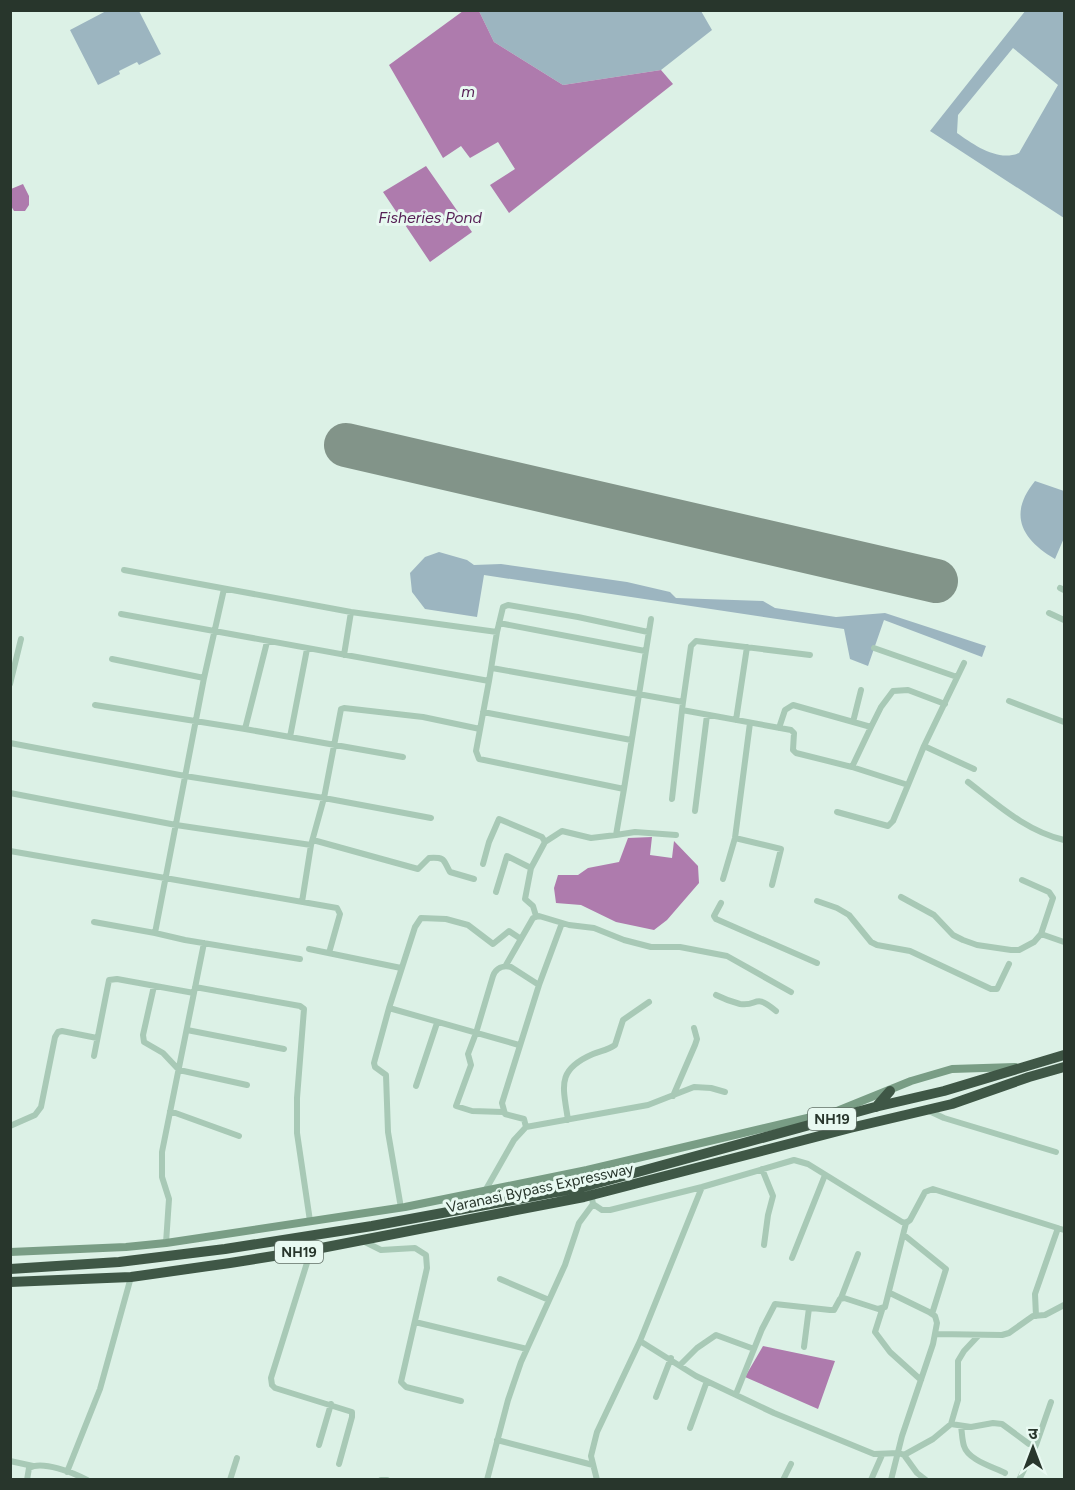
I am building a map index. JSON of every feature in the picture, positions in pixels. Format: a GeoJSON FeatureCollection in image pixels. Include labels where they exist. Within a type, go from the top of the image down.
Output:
{"type":"FeatureCollection","features":[{"type":"Feature","properties":{"kind":"highway","name":"Varanasi Bypass Expressway"},"geometry":{"type":"LineString","coordinates":[[10,1282],[131,1276],[311,1250],[587,1196],[600,1189],[875,1107],[944,1091],[1065,1055]]}},
{"type":"Feature","properties":{"kind":"highway","name":"Varanasi Bypass Expressway"},"geometry":{"type":"LineString","coordinates":[[600,1189],[951,1104],[1065,1067]]}},
{"type":"Feature","properties":{"kind":"highway"},"geometry":{"type":"LineString","coordinates":[[875,1107],[890,1091]]}},
{"type":"Feature","properties":{"kind":"highway","name":"Varanasi Bypass Expressway"},"geometry":{"type":"LineString","coordinates":[[10,1269],[119,1262],[225,1249],[587,1196]]}},
{"type":"Feature","properties":{"kind":"street"},"geometry":{"type":"LineString","coordinates":[[124,570],[351,612],[497,632]]}},
{"type":"Feature","properties":{"kind":"street"},"geometry":{"type":"LineString","coordinates":[[155,933],[195,722],[224,589]]}},
{"type":"Feature","properties":{"kind":"street"},"geometry":{"type":"LineString","coordinates":[[624,789],[479,759],[476,752],[503,607],[508,605],[578,617],[648,632]]}},
{"type":"Feature","properties":{"kind":"street"},"geometry":{"type":"LineString","coordinates":[[344,655],[351,612]]}},
{"type":"Feature","properties":{"kind":"street"},"geometry":{"type":"LineString","coordinates":[[1049,613],[1065,620]]}},
{"type":"Feature","properties":{"kind":"street"},"geometry":{"type":"LineString","coordinates":[[120,614],[489,681]]}},
{"type":"Feature","properties":{"kind":"street"},"geometry":{"type":"LineString","coordinates":[[616,836],[651,619]]}},
{"type":"Feature","properties":{"kind":"street"},"geometry":{"type":"LineString","coordinates":[[499,623],[645,651]]}},
{"type":"Feature","properties":{"kind":"street"},"geometry":{"type":"LineString","coordinates":[[10,684],[21,639]]}},
{"type":"Feature","properties":{"kind":"street"},"geometry":{"type":"LineString","coordinates":[[672,798],[692,642],[696,640],[810,655]]}},
{"type":"Feature","properties":{"kind":"street"},"geometry":{"type":"LineString","coordinates":[[245,729],[267,642]]}},
{"type":"Feature","properties":{"kind":"street"},"geometry":{"type":"LineString","coordinates":[[736,720],[747,647]]}},
{"type":"Feature","properties":{"kind":"street"},"geometry":{"type":"LineString","coordinates":[[874,648],[957,677]]}},
{"type":"Feature","properties":{"kind":"street"},"geometry":{"type":"LineString","coordinates":[[290,737],[307,649]]}},
{"type":"Feature","properties":{"kind":"street"},"geometry":{"type":"LineString","coordinates":[[112,659],[204,678]]}},
{"type":"Feature","properties":{"kind":"street"},"geometry":{"type":"LineString","coordinates":[[837,812],[888,825],[893,821],[924,746],[964,663]]}},
{"type":"Feature","properties":{"kind":"street"},"geometry":{"type":"LineString","coordinates":[[492,668],[683,702]]}},
{"type":"Feature","properties":{"kind":"street"},"geometry":{"type":"LineString","coordinates":[[853,722],[861,690]]}},
{"type":"Feature","properties":{"kind":"street"},"geometry":{"type":"LineString","coordinates":[[852,767],[871,727],[893,691],[908,690],[945,704]]}},
{"type":"Feature","properties":{"kind":"street"},"geometry":{"type":"LineString","coordinates":[[1009,701],[1065,722]]}},
{"type":"Feature","properties":{"kind":"street"},"geometry":{"type":"LineString","coordinates":[[95,705],[403,758]]}},
{"type":"Feature","properties":{"kind":"street"},"geometry":{"type":"LineString","coordinates":[[780,728],[785,710],[794,705],[871,727]]}},
{"type":"Feature","properties":{"kind":"street"},"geometry":{"type":"LineString","coordinates":[[303,902],[312,843],[324,798],[341,709],[423,717],[480,729]]}},
{"type":"Feature","properties":{"kind":"street"},"geometry":{"type":"LineString","coordinates":[[682,710],[791,730],[794,733],[793,750],[796,753],[852,767],[908,785]]}},
{"type":"Feature","properties":{"kind":"street"},"geometry":{"type":"LineString","coordinates":[[483,712],[631,740]]}},
{"type":"Feature","properties":{"kind":"street"},"geometry":{"type":"LineString","coordinates":[[695,810],[707,715]]}},
{"type":"Feature","properties":{"kind":"street"},"geometry":{"type":"LineString","coordinates":[[723,879],[735,838],[750,723]]}},
{"type":"Feature","properties":{"kind":"street"},"geometry":{"type":"LineString","coordinates":[[10,743],[431,818]]}},
{"type":"Feature","properties":{"kind":"street"},"geometry":{"type":"LineString","coordinates":[[924,746],[974,769]]}},
{"type":"Feature","properties":{"kind":"street"},"geometry":{"type":"LineString","coordinates":[[968,782],[1023,824],[1050,837],[1065,840]]}},
{"type":"Feature","properties":{"kind":"street"},"geometry":{"type":"LineString","coordinates":[[10,793],[176,825],[312,843],[418,869],[429,858],[442,858],[450,872],[474,879]]}},
{"type":"Feature","properties":{"kind":"street"},"geometry":{"type":"LineString","coordinates":[[483,864],[489,842],[500,819],[542,837],[545,842]]}},
{"type":"Feature","properties":{"kind":"street"},"geometry":{"type":"LineString","coordinates":[[526,1127],[524,1119],[508,1116],[503,1112],[472,1111],[456,1106],[471,1065],[468,1054],[494,973],[497,969],[506,966],[536,916],[534,906],[525,899],[531,868],[545,842],[562,831],[591,838],[635,832],[676,836]]}},
{"type":"Feature","properties":{"kind":"street"},"geometry":{"type":"LineString","coordinates":[[735,838],[781,849],[772,885]]}},
{"type":"Feature","properties":{"kind":"street"},"geometry":{"type":"LineString","coordinates":[[11,852],[340,910],[330,953]]}},
{"type":"Feature","properties":{"kind":"street"},"geometry":{"type":"LineString","coordinates":[[496,892],[507,856],[531,868]]}},
{"type":"Feature","properties":{"kind":"street"},"geometry":{"type":"LineString","coordinates":[[901,897],[934,915],[953,935],[977,945],[1019,950],[1034,942],[1041,934],[1053,902],[1052,895],[1022,880]]}},
{"type":"Feature","properties":{"kind":"street"},"geometry":{"type":"LineString","coordinates":[[817,901],[849,915],[871,942],[910,951],[991,989],[997,989],[1009,964]]}},
{"type":"Feature","properties":{"kind":"street"},"geometry":{"type":"LineString","coordinates":[[721,903],[714,916],[716,919],[817,963]]}},
{"type":"Feature","properties":{"kind":"street"},"geometry":{"type":"LineString","coordinates":[[536,916],[594,928],[624,940],[651,947],[680,947],[727,956],[791,992]]}},
{"type":"Feature","properties":{"kind":"street"},"geometry":{"type":"LineString","coordinates":[[401,1208],[388,1132],[386,1075],[374,1063],[401,968],[417,922],[421,918],[446,919],[468,925],[493,944],[508,931],[522,939]]}},
{"type":"Feature","properties":{"kind":"street"},"geometry":{"type":"LineString","coordinates":[[94,922],[300,958]]}},
{"type":"Feature","properties":{"kind":"street"},"geometry":{"type":"LineString","coordinates":[[503,1112],[502,1103],[519,1045],[562,923]]}},
{"type":"Feature","properties":{"kind":"street"},"geometry":{"type":"LineString","coordinates":[[1041,934],[1065,942]]}},
{"type":"Feature","properties":{"kind":"street"},"geometry":{"type":"LineString","coordinates":[[166,1243],[169,1199],[162,1177],[162,1152],[204,943]]}},
{"type":"Feature","properties":{"kind":"street"},"geometry":{"type":"LineString","coordinates":[[309,949],[401,968]]}},
{"type":"Feature","properties":{"kind":"street"},"geometry":{"type":"LineString","coordinates":[[506,966],[539,985]]}},
{"type":"Feature","properties":{"kind":"street"},"geometry":{"type":"LineString","coordinates":[[94,1056],[109,980],[117,979],[194,990],[300,1006],[304,1009],[297,1098],[297,1133],[310,1221]]}},
{"type":"Feature","properties":{"kind":"street"},"geometry":{"type":"LineString","coordinates":[[154,986],[143,1040],[147,1045],[163,1053],[179,1070],[247,1085]]}},
{"type":"Feature","properties":{"kind":"street"},"geometry":{"type":"LineString","coordinates":[[716,996],[742,1004],[759,1000],[776,1011]]}},
{"type":"Feature","properties":{"kind":"street"},"geometry":{"type":"LineString","coordinates":[[567,1120],[563,1084],[570,1068],[583,1058],[615,1045],[623,1020],[649,1002]]}},
{"type":"Feature","properties":{"kind":"street"},"geometry":{"type":"LineString","coordinates":[[389,1008],[519,1045]]}},
{"type":"Feature","properties":{"kind":"street"},"geometry":{"type":"LineString","coordinates":[[416,1086],[437,1023]]}},
{"type":"Feature","properties":{"kind":"street"},"geometry":{"type":"LineString","coordinates":[[672,1096],[696,1045],[694,1028]]}},
{"type":"Feature","properties":{"kind":"street"},"geometry":{"type":"LineString","coordinates":[[187,1030],[284,1049]]}},
{"type":"Feature","properties":{"kind":"street"},"geometry":{"type":"LineString","coordinates":[[10,1125],[35,1115],[41,1107],[55,1037],[58,1032],[97,1038]]}},
{"type":"Feature","properties":{"kind":"street"},"geometry":{"type":"LineString","coordinates":[[10,1252],[166,1243],[401,1208],[588,1170],[837,1111],[911,1081],[952,1069],[1021,1067]]}},
{"type":"Feature","properties":{"kind":"street"},"geometry":{"type":"LineString","coordinates":[[484,1191],[514,1140],[526,1127],[643,1106],[694,1087],[725,1092]]}},
{"type":"Feature","properties":{"kind":"street"},"geometry":{"type":"LineString","coordinates":[[927,1109],[944,1118],[1056,1152]]}},
{"type":"Feature","properties":{"kind":"street"},"geometry":{"type":"LineString","coordinates":[[170,1111],[239,1136]]}},
{"type":"Feature","properties":{"kind":"street"},"geometry":{"type":"LineString","coordinates":[[587,1196],[598,1209],[609,1210],[702,1187],[794,1160],[808,1164],[906,1223]]}},
{"type":"Feature","properties":{"kind":"street"},"geometry":{"type":"LineString","coordinates":[[762,1169],[773,1196],[764,1245]]}},
{"type":"Feature","properties":{"kind":"street"},"geometry":{"type":"LineString","coordinates":[[490,1479],[497,1440],[508,1400],[527,1349],[565,1265],[579,1223],[587,1196],[588,1170]]}},
{"type":"Feature","properties":{"kind":"street"},"geometry":{"type":"LineString","coordinates":[[792,1258],[825,1175]]}},
{"type":"Feature","properties":{"kind":"street"},"geometry":{"type":"LineString","coordinates":[[597,1479],[591,1456],[597,1432],[640,1341],[702,1187]]}},
{"type":"Feature","properties":{"kind":"street"},"geometry":{"type":"LineString","coordinates":[[921,1380],[890,1352],[875,1332],[890,1293],[906,1223],[910,1220],[924,1192],[933,1190],[1061,1229],[1035,1294],[1036,1316]]}},
{"type":"Feature","properties":{"kind":"street"},"geometry":{"type":"LineString","coordinates":[[904,1235],[946,1269],[932,1314]]}},
{"type":"Feature","properties":{"kind":"street"},"geometry":{"type":"LineString","coordinates":[[361,1240],[381,1250],[415,1248],[426,1255],[427,1268],[402,1385],[461,1401]]}},
{"type":"Feature","properties":{"kind":"street"},"geometry":{"type":"LineString","coordinates":[[311,1250],[271,1378],[275,1388],[349,1410],[352,1414],[339,1464]]}},
{"type":"Feature","properties":{"kind":"street"},"geometry":{"type":"LineString","coordinates":[[736,1394],[772,1305],[777,1303],[834,1310],[842,1298],[858,1254]]}},
{"type":"Feature","properties":{"kind":"street"},"geometry":{"type":"LineString","coordinates":[[67,1472],[100,1389],[131,1276]]}},
{"type":"Feature","properties":{"kind":"street"},"geometry":{"type":"LineString","coordinates":[[500,1279],[549,1300]]}},
{"type":"Feature","properties":{"kind":"street"},"geometry":{"type":"LineString","coordinates":[[890,1293],[932,1314],[937,1323],[936,1334],[902,1436],[901,1454],[891,1479]]}},
{"type":"Feature","properties":{"kind":"street"},"geometry":{"type":"LineString","coordinates":[[842,1298],[882,1310]]}},
{"type":"Feature","properties":{"kind":"street"},"geometry":{"type":"LineString","coordinates":[[936,1334],[1002,1335],[1009,1333],[1025,1320],[1051,1313],[1065,1305]]}},
{"type":"Feature","properties":{"kind":"street"},"geometry":{"type":"LineString","coordinates":[[804,1347],[808,1308]]}},
{"type":"Feature","properties":{"kind":"street"},"geometry":{"type":"LineString","coordinates":[[415,1322],[527,1349]]}},
{"type":"Feature","properties":{"kind":"street"},"geometry":{"type":"LineString","coordinates":[[680,1365],[697,1348],[716,1335],[754,1349]]}},
{"type":"Feature","properties":{"kind":"street"},"geometry":{"type":"LineString","coordinates":[[640,1341],[707,1381],[774,1413],[882,1455],[901,1454],[933,1439],[951,1424],[958,1400],[958,1361],[979,1335]]}},
{"type":"Feature","properties":{"kind":"street"},"geometry":{"type":"LineString","coordinates":[[656,1397],[671,1358]]}},
{"type":"Feature","properties":{"kind":"street"},"geometry":{"type":"LineString","coordinates":[[690,1428],[707,1381]]}},
{"type":"Feature","properties":{"kind":"street"},"geometry":{"type":"LineString","coordinates":[[1019,1479],[1036,1444],[1051,1402]]}},
{"type":"Feature","properties":{"kind":"street"},"geometry":{"type":"LineString","coordinates":[[319,1445],[331,1404]]}},
{"type":"Feature","properties":{"kind":"street"},"geometry":{"type":"LineString","coordinates":[[951,1424],[970,1427],[1002,1424],[1029,1444],[1036,1444]]}},
{"type":"Feature","properties":{"kind":"street"},"geometry":{"type":"LineString","coordinates":[[961,1426],[963,1444],[967,1452],[974,1458],[1005,1473]]}},
{"type":"Feature","properties":{"kind":"street"},"geometry":{"type":"LineString","coordinates":[[497,1440],[593,1465]]}},
{"type":"Feature","properties":{"kind":"street"},"geometry":{"type":"LineString","coordinates":[[901,1454],[917,1473],[926,1479]]}},
{"type":"Feature","properties":{"kind":"street"},"geometry":{"type":"LineString","coordinates":[[871,1479],[882,1455]]}},
{"type":"Feature","properties":{"kind":"street"},"geometry":{"type":"LineString","coordinates":[[230,1479],[237,1458]]}},
{"type":"Feature","properties":{"kind":"street"},"geometry":{"type":"LineString","coordinates":[[10,1461],[67,1472],[87,1479]]}},
{"type":"Feature","properties":{"kind":"street"},"geometry":{"type":"LineString","coordinates":[[783,1479],[791,1464]]}},
{"type":"Feature","properties":{"kind":"street"},"geometry":{"type":"LineString","coordinates":[[27,1479],[30,1468],[33,1466]]}},
{"type":"Feature","properties":{"kind":"street"},"geometry":{"type":"LineString","coordinates":[[381,1479],[387,1479]]}},
{"type":"Feature","properties":{"kind":"shaded area"},"geometry":{"type":"Polygon","coordinates":[[[108,10],[139,11],[161,54],[139,65],[137,62],[98,85],[70,30],[108,10]]]}},
{"type":"Feature","properties":{"kind":"shaded area"},"geometry":{"type":"Polygon","coordinates":[[[1026,10],[1064,11],[1064,218],[930,131],[1026,10]],[[1013,48],[958,115],[957,133],[995,154],[1019,153],[1058,85],[1013,48]]]}},
{"type":"Feature","properties":{"kind":"shaded area"},"geometry":{"type":"Polygon","coordinates":[[[479,11],[701,11],[712,30],[661,70],[563,85],[494,42],[479,11]]]}},
{"type":"Feature","properties":{"kind":"shaded area"},"geometry":{"type":"Polygon","coordinates":[[[1035,481],[1064,491],[1064,538],[1055,559],[1034,543],[1022,525],[1020,515],[1022,504],[1035,481]]]}},
{"type":"Feature","properties":{"kind":"shaded area"},"geometry":{"type":"Polygon","coordinates":[[[439,552],[467,560],[474,565],[501,564],[627,582],[670,592],[676,598],[763,601],[775,608],[836,617],[885,613],[986,646],[982,657],[884,620],[868,666],[850,659],[844,629],[484,575],[477,617],[425,609],[412,592],[410,573],[425,557],[439,552]]]}},
{"type":"Feature","properties":{"kind":"water","name":"m"},"geometry":{"type":"Polygon","coordinates":[[[463,11],[479,11],[494,42],[563,85],[661,70],[673,84],[509,213],[490,185],[515,169],[498,142],[470,158],[461,146],[443,158],[389,65],[463,11]]]}},
{"type":"Feature","properties":{"kind":"water","name":"Fisheries Pond"},"geometry":{"type":"Polygon","coordinates":[[[426,166],[472,232],[430,262],[383,192],[426,166]]]}},
{"type":"Feature","properties":{"kind":"water"},"geometry":{"type":"Polygon","coordinates":[[[23,184],[29,196],[29,205],[25,211],[14,211],[11,206],[11,189],[23,184]]]}},
{"type":"Feature","properties":{"kind":"water"},"geometry":{"type":"Polygon","coordinates":[[[652,837],[650,855],[672,858],[674,841],[698,866],[699,883],[667,920],[654,930],[616,922],[581,905],[556,903],[554,888],[558,875],[578,875],[588,868],[619,862],[628,838],[652,837]]]}},
{"type":"Feature","properties":{"kind":"water"},"geometry":{"type":"Polygon","coordinates":[[[763,1346],[835,1361],[818,1409],[745,1377],[763,1346]]]}},
{"type":"Feature","properties":{"kind":"runway"},"geometry":{"type":"LineString","coordinates":[[346,445],[936,581]]}}]}
